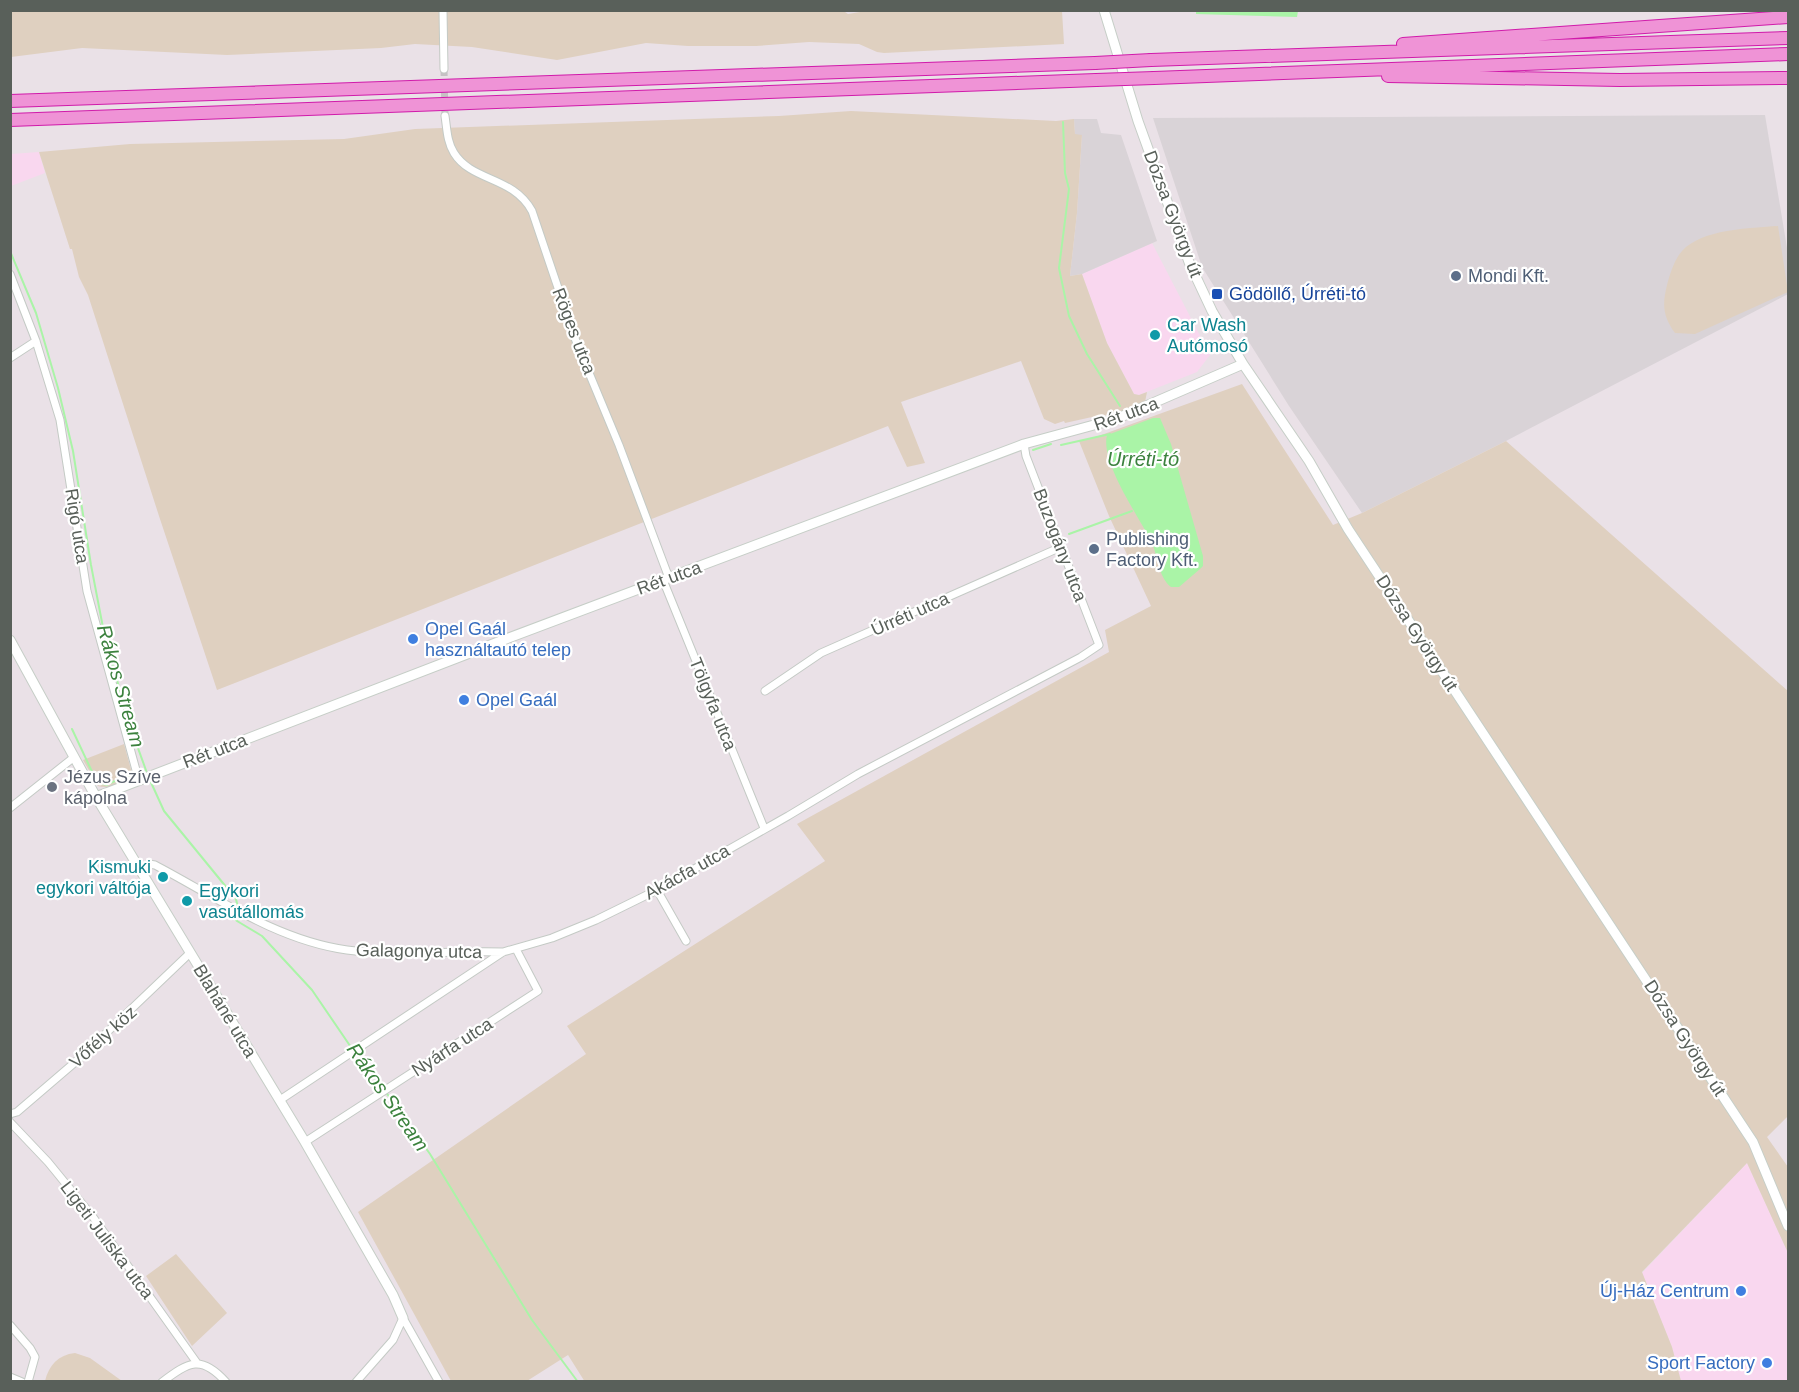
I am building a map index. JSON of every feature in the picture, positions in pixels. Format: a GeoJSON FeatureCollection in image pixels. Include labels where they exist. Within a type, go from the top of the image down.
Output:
{"type":"FeatureCollection","features":[{"type":"Feature","properties":{"kind":"highway"},"geometry":{"type":"LineString","coordinates":[[1345,54],[1397,45],[1709,21],[1788,18]]}},
{"type":"Feature","properties":{"kind":"highway"},"geometry":{"type":"LineString","coordinates":[[10,101],[1788,38]]}},
{"type":"Feature","properties":{"kind":"highway"},"geometry":{"type":"LineString","coordinates":[[10,120],[1788,54]]}},
{"type":"Feature","properties":{"kind":"highway"},"geometry":{"type":"LineString","coordinates":[[1324,72],[1413,78],[1512,77],[1620,80],[1788,78]]}},
{"type":"Feature","properties":{"kind":"street"},"geometry":{"type":"LineString","coordinates":[[443,10],[444,69]]}},
{"type":"Feature","properties":{"kind":"street","name":"Dózsa György út"},"geometry":{"type":"LineString","coordinates":[[1104,10],[1138,121],[1189,262],[1212,311],[1243,364],[1309,461],[1369,561],[1752,1142],[1788,1226]]}},
{"type":"Feature","properties":{"kind":"street","name":"Röges utca"},"geometry":{"type":"LineString","coordinates":[[445,117],[448,140],[458,158],[471,169],[516,191],[525,199],[532,211],[577,344],[626,463],[666,579]]}},
{"type":"Feature","properties":{"kind":"street","name":"Rigó utca"},"geometry":{"type":"LineString","coordinates":[[10,274],[36,341],[60,420],[87,591],[141,780]]}},
{"type":"Feature","properties":{"kind":"street"},"geometry":{"type":"LineString","coordinates":[[10,358],[36,341]]}},
{"type":"Feature","properties":{"kind":"street","name":"Rét utca"},"geometry":{"type":"LineString","coordinates":[[96,797],[1023,444],[1116,419],[1243,364]]}},
{"type":"Feature","properties":{"kind":"street","name":"Buzogány utca"},"geometry":{"type":"LineString","coordinates":[[1023,444],[1099,645]]}},
{"type":"Feature","properties":{"kind":"street","name":"Úrréti utca"},"geometry":{"type":"LineString","coordinates":[[765,691],[821,653],[1061,548]]}},
{"type":"Feature","properties":{"kind":"street","name":"Tölgyfa utca"},"geometry":{"type":"LineString","coordinates":[[666,579],[764,828]]}},
{"type":"Feature","properties":{"kind":"street","name":"Blaháné utca"},"geometry":{"type":"LineString","coordinates":[[10,640],[73,758],[305,1142],[393,1295],[403,1318],[439,1382]]}},
{"type":"Feature","properties":{"kind":"street","name":"Akácfa utca"},"geometry":{"type":"LineString","coordinates":[[280,1100],[503,952],[552,938],[596,920],[657,890],[858,774],[1061,668],[1099,645]]}},
{"type":"Feature","properties":{"kind":"street"},"geometry":{"type":"LineString","coordinates":[[10,808],[73,758]]}},
{"type":"Feature","properties":{"kind":"street","name":"Galagonya utca"},"geometry":{"type":"LineString","coordinates":[[139,869],[149,864],[155,865],[240,913],[298,937],[345,950],[387,953],[503,952]]}},
{"type":"Feature","properties":{"kind":"street"},"geometry":{"type":"LineString","coordinates":[[657,890],[686,941]]}},
{"type":"Feature","properties":{"kind":"street","name":"Nyárfa utca"},"geometry":{"type":"LineString","coordinates":[[305,1142],[538,991],[516,949]]}},
{"type":"Feature","properties":{"kind":"street","name":"Vőfély köz"},"geometry":{"type":"LineString","coordinates":[[10,1114],[16,1112],[80,1058],[190,954]]}},
{"type":"Feature","properties":{"kind":"street","name":"Ligeti Juliska utca"},"geometry":{"type":"LineString","coordinates":[[10,1122],[48,1162],[93,1217],[197,1363]]}},
{"type":"Feature","properties":{"kind":"street"},"geometry":{"type":"LineString","coordinates":[[356,1382],[393,1340],[403,1318]]}},
{"type":"Feature","properties":{"kind":"street"},"geometry":{"type":"LineString","coordinates":[[10,1325],[35,1357],[28,1382]]}},
{"type":"Feature","properties":{"kind":"street"},"geometry":{"type":"LineString","coordinates":[[162,1382],[182,1367],[197,1363],[211,1367],[226,1382]]}},
{"type":"Feature","properties":{"kind":"street"},"geometry":{"type":"LineString","coordinates":[[10,1377],[22,1382]]}},
{"type":"Feature","properties":{"kind":"shaded area"},"geometry":{"type":"Polygon","coordinates":[[[842,10],[848,14],[872,10],[1062,11],[1064,44],[884,53],[859,44],[809,42],[756,46],[688,46],[646,43],[557,60],[472,47],[415,44],[381,48],[227,55],[82,48],[11,57],[10,11],[842,10]]]}},
{"type":"Feature","properties":{"kind":"shaded area"},"geometry":{"type":"Polygon","coordinates":[[[851,111],[1056,121],[1074,119],[1075,134],[1082,135],[1070,276],[1082,274],[1107,343],[1134,394],[1147,392],[1145,402],[1118,414],[1055,424],[1044,419],[1021,361],[901,402],[925,463],[907,467],[888,426],[217,690],[39,152],[130,144],[344,139],[415,129],[779,116],[851,111]]]}},
{"type":"Feature","properties":{"kind":"shaded area"},"geometry":{"type":"Polygon","coordinates":[[[1765,115],[1788,254],[1788,294],[1506,441],[1362,513],[1289,406],[1202,267],[1153,118],[1765,115]]]}},
{"type":"Feature","properties":{"kind":"shaded area"},"geometry":{"type":"Polygon","coordinates":[[[1074,119],[1097,119],[1101,133],[1121,135],[1157,241],[1082,274],[1070,276],[1082,135],[1075,135],[1074,119]]]}},
{"type":"Feature","properties":{"kind":"shaded area"},"geometry":{"type":"Polygon","coordinates":[[[39,152],[45,173],[11,186],[11,154],[39,152]]]}},
{"type":"Feature","properties":{"kind":"shaded area"},"geometry":{"type":"Polygon","coordinates":[[[1778,226],[1788,292],[1695,334],[1675,333],[1666,316],[1664,299],[1673,267],[1682,251],[1702,238],[1714,234],[1778,226]]]}},
{"type":"Feature","properties":{"kind":"shaded area"},"geometry":{"type":"Polygon","coordinates":[[[1152,243],[1210,355],[1197,372],[1139,395],[1134,394],[1107,343],[1082,274],[1152,243]]]}},
{"type":"Feature","properties":{"kind":"shaded area"},"geometry":{"type":"Polygon","coordinates":[[[1242,384],[1333,525],[1362,513],[1506,441],[1788,691],[1788,1116],[1767,1137],[1788,1167],[1788,1253],[1747,1163],[1642,1272],[1672,1347],[1681,1381],[585,1382],[568,1355],[527,1381],[451,1381],[358,1212],[586,1054],[567,1026],[825,861],[797,824],[1109,652],[1105,630],[1151,606],[1109,516],[1079,441],[1242,384]]]}},
{"type":"Feature","properties":{"kind":"shaded area"},"geometry":{"type":"Polygon","coordinates":[[[124,744],[133,777],[116,785],[98,786],[83,760],[124,744]]]}},
{"type":"Feature","properties":{"kind":"shaded area"},"geometry":{"type":"Polygon","coordinates":[[[1747,1163],[1788,1253],[1788,1381],[1681,1381],[1672,1347],[1642,1273],[1747,1163]]]}},
{"type":"Feature","properties":{"kind":"shaded area"},"geometry":{"type":"Polygon","coordinates":[[[176,1254],[227,1313],[192,1346],[146,1276],[176,1254]]]}},
{"type":"Feature","properties":{"kind":"shaded area"},"geometry":{"type":"Polygon","coordinates":[[[75,1353],[90,1358],[122,1381],[45,1381],[55,1362],[75,1353]]]}},
{"type":"Feature","properties":{"kind":"water"},"geometry":{"type":"Polygon","coordinates":[[[1196,10],[1298,11],[1297,17],[1196,14],[1196,10]]]}},
{"type":"Feature","properties":{"kind":"water","name":"Úrréti-tó"},"geometry":{"type":"Polygon","coordinates":[[[1153,418],[1160,418],[1171,444],[1203,556],[1203,566],[1179,587],[1171,587],[1163,578],[1151,541],[1115,474],[1106,446],[1107,435],[1153,418]]]}},
{"type":"Feature","properties":{"kind":"waterway"},"geometry":{"type":"LineString","coordinates":[[1063,122],[1065,173],[1069,189],[1059,268],[1069,316],[1087,354],[1120,406]]}},
{"type":"Feature","properties":{"kind":"waterway","name":"Rákos Stream"},"geometry":{"type":"LineString","coordinates":[[10,251],[36,313],[58,388],[73,451],[105,638],[130,726],[147,773]]}},
{"type":"Feature","properties":{"kind":"waterway"},"geometry":{"type":"LineString","coordinates":[[1061,445],[1110,434]]}},
{"type":"Feature","properties":{"kind":"waterway"},"geometry":{"type":"LineString","coordinates":[[1033,450],[1051,444]]}},
{"type":"Feature","properties":{"kind":"waterway"},"geometry":{"type":"LineString","coordinates":[[1069,534],[1132,511]]}},
{"type":"Feature","properties":{"kind":"waterway"},"geometry":{"type":"LineString","coordinates":[[72,729],[95,778],[107,785]]}},
{"type":"Feature","properties":{"kind":"waterway"},"geometry":{"type":"LineString","coordinates":[[110,783],[130,775]]}},
{"type":"Feature","properties":{"kind":"waterway","name":"Rákos Stream"},"geometry":{"type":"LineString","coordinates":[[149,778],[164,811],[236,899],[238,908]]}},
{"type":"Feature","properties":{"kind":"waterway","name":"Rákos Stream"},"geometry":{"type":"LineString","coordinates":[[236,913],[235,919],[262,936],[312,990],[357,1056],[378,1081],[430,1154],[532,1320],[578,1382]]}},
{"type":"Feature","properties":{"kind":"tunnel"},"geometry":{"type":"LineString","coordinates":[[444,69],[445,116]]}},
{"type":"Feature","properties":{"kind":"place","name":"Mondi Kft."},"geometry":{"type":"Point","coordinates":[1456,276]}},
{"type":"Feature","properties":{"kind":"place","name":"Gödöllő, Úrréti-tó"},"geometry":{"type":"Point","coordinates":[1217,294]}},
{"type":"Feature","properties":{"kind":"place","name":"Car Wash Autómosó"},"geometry":{"type":"Point","coordinates":[1155,335]}},
{"type":"Feature","properties":{"kind":"place","name":"Publishing Factory Kft."},"geometry":{"type":"Point","coordinates":[1094,549]}},
{"type":"Feature","properties":{"kind":"place","name":"Opel Gaál használtautó telep"},"geometry":{"type":"Point","coordinates":[413,639]}},
{"type":"Feature","properties":{"kind":"place","name":"Opel Gaál"},"geometry":{"type":"Point","coordinates":[464,700]}},
{"type":"Feature","properties":{"kind":"place","name":"Jézus Szíve kápolna"},"geometry":{"type":"Point","coordinates":[52,787]}},
{"type":"Feature","properties":{"kind":"place","name":"Kismuki egykori váltója"},"geometry":{"type":"Point","coordinates":[163,877]}},
{"type":"Feature","properties":{"kind":"place","name":"Egykori vasútállomás"},"geometry":{"type":"Point","coordinates":[187,901]}},
{"type":"Feature","properties":{"kind":"place","name":"Új-Ház Centrum"},"geometry":{"type":"Point","coordinates":[1741,1291]}},
{"type":"Feature","properties":{"kind":"place","name":"Sport Factory"},"geometry":{"type":"Point","coordinates":[1767,1363]}}]}
